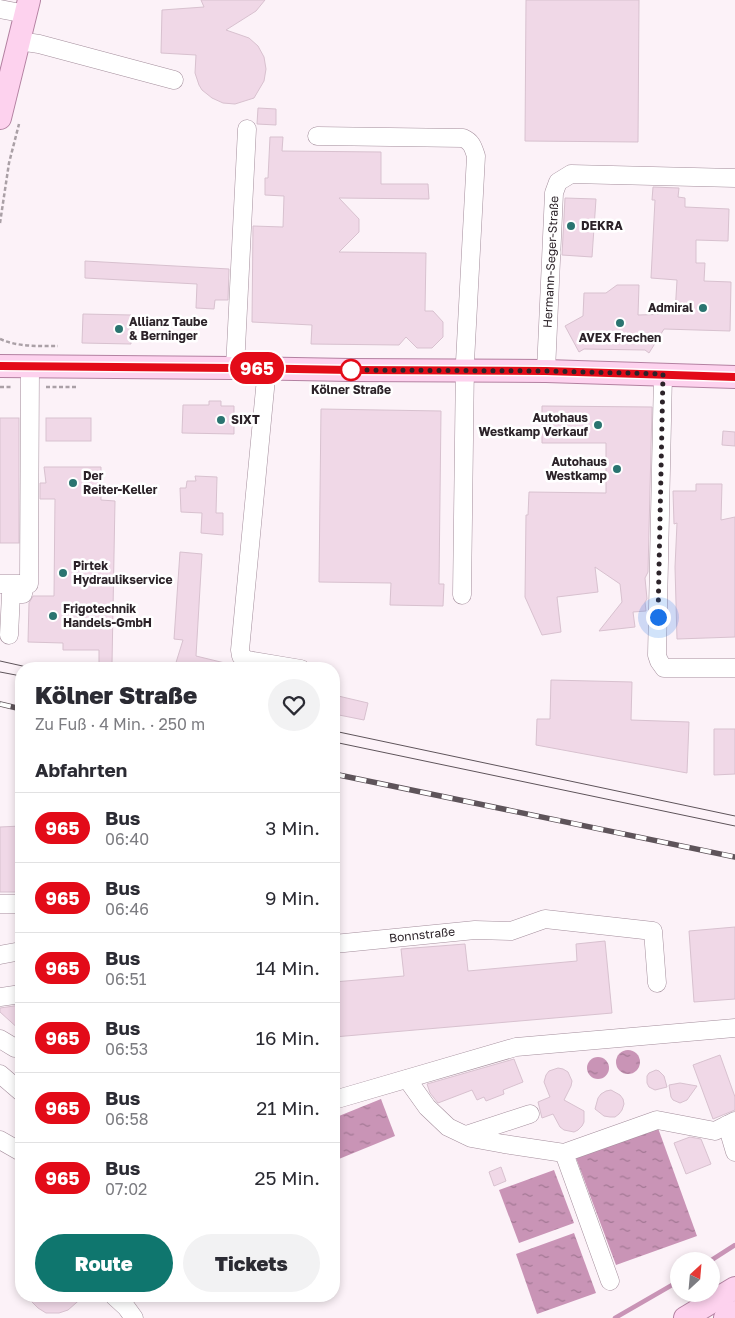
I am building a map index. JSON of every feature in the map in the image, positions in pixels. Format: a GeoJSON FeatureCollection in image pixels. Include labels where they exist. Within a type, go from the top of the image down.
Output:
{"type":"FeatureCollection","features":[{"type":"Feature","properties":{"kind":"main road"},"geometry":{"type":"LineString","coordinates":[[10,117],[19,42],[28,7]]}},
{"type":"Feature","properties":{"kind":"main road"},"geometry":{"type":"LineString","coordinates":[[0,366],[546,371],[735,376]]}},
{"type":"Feature","properties":{"kind":"main road"},"geometry":{"type":"LineString","coordinates":[[685,1318],[735,1288]]}},
{"type":"Feature","properties":{"kind":"main road"},"geometry":{"type":"LineString","coordinates":[[725,1318],[735,1312]]}},
{"type":"Feature","properties":{"kind":"street"},"geometry":{"type":"LineString","coordinates":[[0,9],[28,7]]}},
{"type":"Feature","properties":{"kind":"street"},"geometry":{"type":"LineString","coordinates":[[19,42],[39,44],[174,80]]}},
{"type":"Feature","properties":{"kind":"street"},"geometry":{"type":"LineString","coordinates":[[235,368],[247,130]]}},
{"type":"Feature","properties":{"kind":"street"},"geometry":{"type":"LineString","coordinates":[[317,136],[463,138],[472,145],[476,156],[465,371],[462,595]]}},
{"type":"Feature","properties":{"kind":"street","name":"Hermann-Seger-Straße"},"geometry":{"type":"LineString","coordinates":[[546,371],[554,193],[558,182],[570,174],[735,178]]}},
{"type":"Feature","properties":{"kind":"street"},"geometry":{"type":"LineString","coordinates":[[0,584],[29,584],[30,366]]}},
{"type":"Feature","properties":{"kind":"street"},"geometry":{"type":"LineString","coordinates":[[259,662],[247,660],[241,656],[240,650],[267,368]]}},
{"type":"Feature","properties":{"kind":"street"},"geometry":{"type":"LineString","coordinates":[[663,374],[658,661],[664,668],[735,668]]}},
{"type":"Feature","properties":{"kind":"street"},"geometry":{"type":"LineString","coordinates":[[10,635],[10,594],[23,594],[24,584]]}},
{"type":"Feature","properties":{"kind":"street"},"geometry":{"type":"LineString","coordinates":[[0,904],[15,904]]}},
{"type":"Feature","properties":{"kind":"street","name":"Bonnstraße"},"geometry":{"type":"LineString","coordinates":[[340,943],[475,930],[511,931],[545,919],[653,931],[657,983]]}},
{"type":"Feature","properties":{"kind":"street"},"geometry":{"type":"LineString","coordinates":[[0,955],[15,952]]}},
{"type":"Feature","properties":{"kind":"street"},"geometry":{"type":"LineString","coordinates":[[0,997],[15,995]]}},
{"type":"Feature","properties":{"kind":"street"},"geometry":{"type":"LineString","coordinates":[[340,1098],[516,1047],[735,1028]]}},
{"type":"Feature","properties":{"kind":"street"},"geometry":{"type":"LineString","coordinates":[[0,1039],[15,1048]]}},
{"type":"Feature","properties":{"kind":"street"},"geometry":{"type":"LineString","coordinates":[[0,1074],[15,1087]]}},
{"type":"Feature","properties":{"kind":"street"},"geometry":{"type":"LineString","coordinates":[[407,1079],[427,1107],[448,1127],[471,1138],[564,1153],[657,1120],[715,1131],[731,1123],[735,1152]]}},
{"type":"Feature","properties":{"kind":"street"},"geometry":{"type":"LineString","coordinates":[[465,1135],[530,1114]]}},
{"type":"Feature","properties":{"kind":"street"},"geometry":{"type":"LineString","coordinates":[[0,1140],[15,1149]]}},
{"type":"Feature","properties":{"kind":"street"},"geometry":{"type":"LineString","coordinates":[[564,1153],[610,1281]]}},
{"type":"Feature","properties":{"kind":"street"},"geometry":{"type":"LineString","coordinates":[[121,1302],[134,1318]]}},
{"type":"Feature","properties":{"kind":"path"},"geometry":{"type":"LineString","coordinates":[[0,223],[9,163],[10,117]]}},
{"type":"Feature","properties":{"kind":"water"},"geometry":{"type":"Polygon","coordinates":[[[628,1050],[637,1053],[640,1062],[637,1071],[628,1074],[619,1071],[616,1062],[619,1053],[628,1050]]]}},
{"type":"Feature","properties":{"kind":"water"},"geometry":{"type":"Polygon","coordinates":[[[598,1057],[606,1060],[609,1068],[606,1076],[598,1079],[590,1076],[587,1068],[590,1060],[598,1057]]]}},
{"type":"Feature","properties":{"kind":"water"},"geometry":{"type":"Polygon","coordinates":[[[381,1099],[395,1136],[340,1159],[340,1116],[381,1099]]]}},
{"type":"Feature","properties":{"kind":"water"},"geometry":{"type":"Polygon","coordinates":[[[658,1128],[697,1236],[616,1265],[576,1158],[658,1128]]]}},
{"type":"Feature","properties":{"kind":"water"},"geometry":{"type":"Polygon","coordinates":[[[554,1170],[574,1223],[519,1243],[499,1190],[554,1170]]]}},
{"type":"Feature","properties":{"kind":"water"},"geometry":{"type":"Polygon","coordinates":[[[574,1233],[596,1293],[537,1314],[516,1254],[574,1233]]]}},
{"type":"Feature","properties":{"kind":"building"},"geometry":{"type":"Polygon","coordinates":[[[201,0],[265,0],[256,11],[226,30],[249,38],[258,46],[264,57],[266,69],[264,81],[254,98],[235,104],[223,103],[212,98],[199,85],[195,73],[196,55],[161,53],[162,10],[204,7],[201,0]]]}},
{"type":"Feature","properties":{"kind":"building"},"geometry":{"type":"Polygon","coordinates":[[[526,0],[639,0],[638,142],[525,141],[526,0]]]}},
{"type":"Feature","properties":{"kind":"building"},"geometry":{"type":"Polygon","coordinates":[[[258,108],[276,109],[276,125],[257,124],[258,108]]]}},
{"type":"Feature","properties":{"kind":"building"},"geometry":{"type":"Polygon","coordinates":[[[270,137],[283,137],[282,151],[381,152],[381,184],[428,184],[429,199],[339,198],[359,219],[359,232],[339,252],[426,253],[425,311],[433,311],[443,322],[443,337],[432,348],[417,348],[406,337],[399,345],[311,344],[312,325],[252,322],[253,226],[283,227],[284,196],[265,195],[265,178],[268,178],[270,137]]]}},
{"type":"Feature","properties":{"kind":"building"},"geometry":{"type":"Polygon","coordinates":[[[653,187],[679,188],[678,197],[685,198],[685,207],[729,209],[728,241],[696,240],[696,263],[705,263],[704,281],[731,282],[730,331],[664,329],[649,353],[645,350],[584,349],[579,352],[565,326],[583,316],[584,293],[606,293],[617,285],[639,285],[638,315],[675,314],[677,280],[651,278],[655,200],[652,200],[653,187]]]}},
{"type":"Feature","properties":{"kind":"building"},"geometry":{"type":"Polygon","coordinates":[[[565,198],[596,199],[592,257],[562,255],[565,198]]]}},
{"type":"Feature","properties":{"kind":"building"},"geometry":{"type":"Polygon","coordinates":[[[85,261],[229,269],[228,300],[215,300],[214,309],[196,308],[197,284],[85,278],[85,261]]]}},
{"type":"Feature","properties":{"kind":"building"},"geometry":{"type":"Polygon","coordinates":[[[83,314],[131,315],[131,344],[82,343],[83,314]]]}},
{"type":"Feature","properties":{"kind":"building"},"geometry":{"type":"Polygon","coordinates":[[[209,401],[221,401],[221,406],[234,406],[234,434],[182,433],[183,405],[209,405],[209,401]]]}},
{"type":"Feature","properties":{"kind":"building"},"geometry":{"type":"Polygon","coordinates":[[[542,406],[652,407],[648,572],[645,578],[647,599],[645,602],[646,611],[633,612],[635,627],[599,631],[622,602],[620,584],[595,567],[598,592],[557,597],[561,632],[542,635],[525,597],[526,515],[528,515],[529,492],[606,493],[606,443],[542,443],[542,406]]]}},
{"type":"Feature","properties":{"kind":"building"},"geometry":{"type":"Polygon","coordinates":[[[321,409],[441,411],[439,584],[444,584],[443,606],[390,605],[391,583],[319,582],[321,409]]]}},
{"type":"Feature","properties":{"kind":"building"},"geometry":{"type":"Polygon","coordinates":[[[0,418],[19,418],[19,543],[0,543],[0,418]]]}},
{"type":"Feature","properties":{"kind":"building"},"geometry":{"type":"Polygon","coordinates":[[[46,418],[91,418],[91,441],[46,441],[46,418]]]}},
{"type":"Feature","properties":{"kind":"building"},"geometry":{"type":"Polygon","coordinates":[[[723,431],[735,432],[735,446],[722,445],[723,431]]]}},
{"type":"Feature","properties":{"kind":"building"},"geometry":{"type":"Polygon","coordinates":[[[44,467],[101,467],[101,500],[115,501],[112,662],[99,662],[99,650],[63,650],[63,643],[28,642],[29,603],[33,596],[54,596],[55,499],[40,499],[40,483],[46,483],[44,467]]]}},
{"type":"Feature","properties":{"kind":"building"},"geometry":{"type":"Polygon","coordinates":[[[195,476],[217,477],[216,513],[223,513],[223,535],[201,533],[202,513],[181,512],[180,488],[186,488],[187,481],[196,481],[195,476]]]}},
{"type":"Feature","properties":{"kind":"building"},"geometry":{"type":"Polygon","coordinates":[[[696,484],[722,484],[721,520],[735,517],[735,637],[677,639],[675,567],[677,523],[674,524],[673,491],[696,491],[696,484]]]}},
{"type":"Feature","properties":{"kind":"building"},"geometry":{"type":"Polygon","coordinates":[[[180,552],[202,554],[196,656],[221,662],[176,662],[183,640],[174,639],[180,552]]]}},
{"type":"Feature","properties":{"kind":"building"},"geometry":{"type":"Polygon","coordinates":[[[551,680],[632,682],[631,720],[689,722],[687,773],[536,745],[537,719],[550,719],[551,680]]]}},
{"type":"Feature","properties":{"kind":"building"},"geometry":{"type":"Polygon","coordinates":[[[340,696],[368,703],[364,720],[340,715],[340,696]]]}},
{"type":"Feature","properties":{"kind":"building"},"geometry":{"type":"Polygon","coordinates":[[[714,729],[735,729],[735,774],[714,775],[714,729]]]}},
{"type":"Feature","properties":{"kind":"building"},"geometry":{"type":"Polygon","coordinates":[[[15,826],[15,892],[0,892],[0,827],[15,826]]]}},
{"type":"Feature","properties":{"kind":"building"},"geometry":{"type":"Polygon","coordinates":[[[735,927],[735,999],[694,1002],[689,931],[735,927]]]}},
{"type":"Feature","properties":{"kind":"building"},"geometry":{"type":"Polygon","coordinates":[[[605,941],[612,1013],[340,1036],[340,981],[404,976],[401,949],[465,944],[468,971],[577,961],[576,944],[605,941]]]}},
{"type":"Feature","properties":{"kind":"building"},"geometry":{"type":"Polygon","coordinates":[[[15,1006],[15,1026],[0,1012],[0,1008],[15,1006]]]}},
{"type":"Feature","properties":{"kind":"building"},"geometry":{"type":"Polygon","coordinates":[[[720,1055],[735,1097],[735,1110],[713,1119],[693,1065],[720,1055]]]}},
{"type":"Feature","properties":{"kind":"building"},"geometry":{"type":"Polygon","coordinates":[[[514,1059],[523,1082],[503,1090],[504,1094],[486,1101],[484,1097],[477,1100],[472,1090],[438,1103],[430,1093],[427,1084],[514,1059]]]}},
{"type":"Feature","properties":{"kind":"building"},"geometry":{"type":"Polygon","coordinates":[[[558,1068],[568,1072],[572,1081],[564,1100],[584,1111],[584,1122],[574,1132],[560,1127],[553,1114],[542,1118],[538,1102],[550,1097],[544,1082],[549,1071],[558,1068]]]}},
{"type":"Feature","properties":{"kind":"building"},"geometry":{"type":"Polygon","coordinates":[[[656,1070],[664,1076],[667,1087],[655,1090],[649,1087],[647,1076],[656,1070]]]}},
{"type":"Feature","properties":{"kind":"building"},"geometry":{"type":"Polygon","coordinates":[[[680,1083],[697,1086],[687,1100],[680,1103],[671,1097],[669,1085],[680,1083]]]}},
{"type":"Feature","properties":{"kind":"building"},"geometry":{"type":"Polygon","coordinates":[[[611,1090],[620,1095],[624,1104],[622,1110],[615,1117],[604,1116],[595,1109],[601,1094],[611,1090]]]}},
{"type":"Feature","properties":{"kind":"building"},"geometry":{"type":"Polygon","coordinates":[[[690,1137],[701,1139],[711,1164],[686,1174],[674,1143],[690,1137]]]}},
{"type":"Feature","properties":{"kind":"building"},"geometry":{"type":"Polygon","coordinates":[[[501,1167],[506,1181],[494,1186],[489,1172],[501,1167]]]}},
{"type":"Feature","properties":{"kind":"building"},"geometry":{"type":"Polygon","coordinates":[[[32,1302],[77,1302],[68,1310],[59,1313],[46,1313],[32,1302]]]}},
{"type":"Feature","properties":{"kind":"waterway"},"geometry":{"type":"LineString","coordinates":[[720,1255],[735,1245]]}},
{"type":"Feature","properties":{"kind":"waterway"},"geometry":{"type":"LineString","coordinates":[[615,1318],[670,1286]]}},
{"type":"Feature","properties":{"kind":"tram line"},"geometry":{"type":"LineString","coordinates":[[0,661],[15,664]]}},
{"type":"Feature","properties":{"kind":"tram line"},"geometry":{"type":"LineString","coordinates":[[0,672],[15,675]]}},
{"type":"Feature","properties":{"kind":"tram line"},"geometry":{"type":"LineString","coordinates":[[340,732],[735,816]]}},
{"type":"Feature","properties":{"kind":"tram line"},"geometry":{"type":"LineString","coordinates":[[340,743],[735,826]]}},
{"type":"Feature","properties":{"kind":"railway"},"geometry":{"type":"LineString","coordinates":[[0,704],[15,708]]}},
{"type":"Feature","properties":{"kind":"railway"},"geometry":{"type":"LineString","coordinates":[[340,775],[735,857]]}},
{"type":"Feature","properties":{"kind":"bus line","name":"965"},"geometry":{"type":"LineString","coordinates":[[0,366],[546,371],[735,377]]}},
{"type":"Feature","properties":{"kind":"place","name":"DEKRA"},"geometry":{"type":"Point","coordinates":[571,226]}},
{"type":"Feature","properties":{"kind":"place","name":"Admiral"},"geometry":{"type":"Point","coordinates":[703,308]}},
{"type":"Feature","properties":{"kind":"place","name":"AVEX Frechen"},"geometry":{"type":"Point","coordinates":[620,323]}},
{"type":"Feature","properties":{"kind":"place","name":"Allianz Taube & Berninger"},"geometry":{"type":"Point","coordinates":[119,329]}},
{"type":"Feature","properties":{"kind":"place","name":"Kölner Straße"},"geometry":{"type":"Point","coordinates":[351,370]}},
{"type":"Feature","properties":{"kind":"place","name":"SIXT"},"geometry":{"type":"Point","coordinates":[221,420]}},
{"type":"Feature","properties":{"kind":"place","name":"Autohaus Westkamp Verkauf"},"geometry":{"type":"Point","coordinates":[598,425]}},
{"type":"Feature","properties":{"kind":"place","name":"Autohaus Westkamp"},"geometry":{"type":"Point","coordinates":[617,469]}},
{"type":"Feature","properties":{"kind":"place","name":"Der Reiter-Keller"},"geometry":{"type":"Point","coordinates":[73,483]}},
{"type":"Feature","properties":{"kind":"place","name":"Pirtek Hydraulikservice"},"geometry":{"type":"Point","coordinates":[63,573]}},
{"type":"Feature","properties":{"kind":"place","name":"Frigotechnik Handels-GmbH"},"geometry":{"type":"Point","coordinates":[53,616]}},
{"type":"Feature","properties":{"kind":"route"},"geometry":{"type":"LineString","coordinates":[[351,370],[663,374],[658,617]]}}]}
